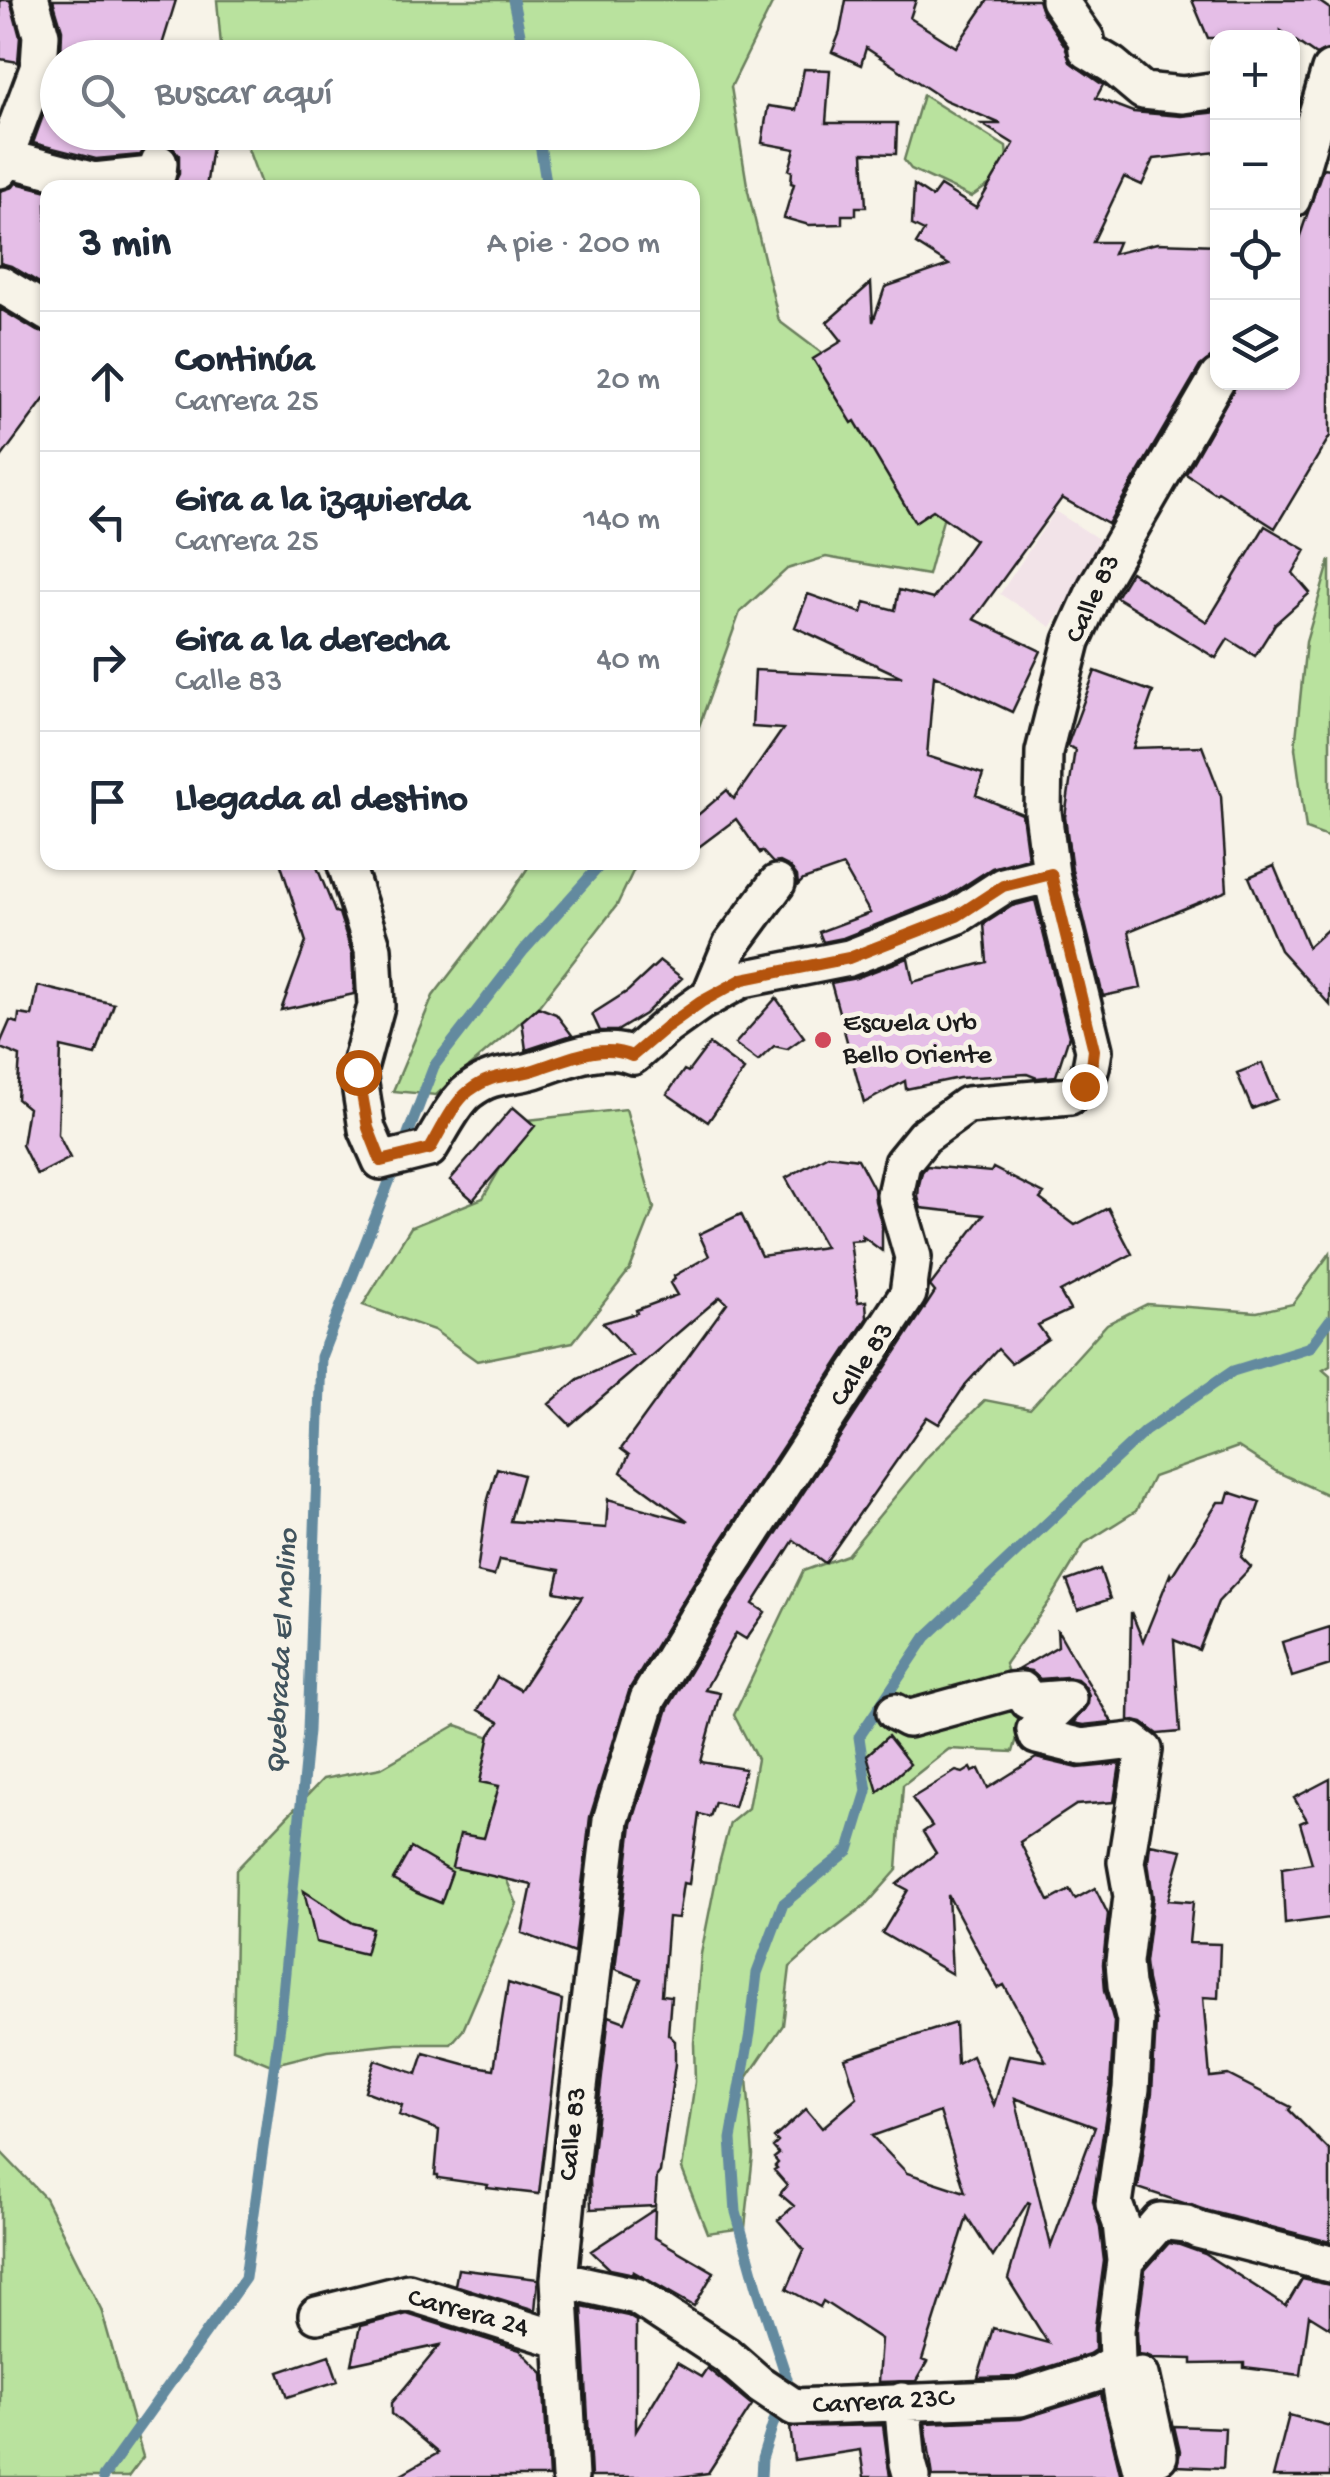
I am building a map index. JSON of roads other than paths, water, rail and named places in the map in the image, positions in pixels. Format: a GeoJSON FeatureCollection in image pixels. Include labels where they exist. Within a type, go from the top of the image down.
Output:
{"type":"FeatureCollection","features":[{"type":"Feature","properties":{"kind":"street"},"geometry":{"type":"LineString","coordinates":[[31,0],[41,40]]}},
{"type":"Feature","properties":{"kind":"street"},"geometry":{"type":"LineString","coordinates":[[1068,2],[1087,50],[1143,92],[1183,95],[1210,91]]}},
{"type":"Feature","properties":{"kind":"street"},"geometry":{"type":"LineString","coordinates":[[40,45],[38,66],[3,164],[89,180]]}},
{"type":"Feature","properties":{"kind":"street"},"geometry":{"type":"LineString","coordinates":[[1300,77],[1329,72],[1300,172]]}},
{"type":"Feature","properties":{"kind":"street"},"geometry":{"type":"LineString","coordinates":[[104,180],[151,175],[158,172],[159,163]]}},
{"type":"Feature","properties":{"kind":"street"},"geometry":{"type":"LineString","coordinates":[[0,284],[40,309]]}},
{"type":"Feature","properties":{"kind":"street","name":"Calle 83"},"geometry":{"type":"LineString","coordinates":[[570,2477],[559,2278],[574,2120],[611,1820],[648,1699],[711,1595],[908,1294],[913,1257],[896,1195],[902,1163],[924,1136],[967,1106],[1070,1096],[1084,1086],[1094,1050],[1051,874],[1043,812],[1044,752],[1072,641],[1119,545],[1210,390]]}},
{"type":"Feature","properties":{"kind":"street"},"geometry":{"type":"LineString","coordinates":[[348,870],[373,949],[376,1006],[358,1072],[368,1128],[381,1161],[430,1149],[464,1094],[490,1077],[532,1071],[588,1053],[622,1052],[632,1056],[666,1027],[743,979],[849,958],[957,916],[1003,886],[1051,874]]}},
{"type":"Feature","properties":{"kind":"street"},"geometry":{"type":"LineString","coordinates":[[709,998],[730,945],[777,883]]}},
{"type":"Feature","properties":{"kind":"street"},"geometry":{"type":"LineString","coordinates":[[895,1712],[908,1719],[1022,1690],[1028,1702],[1068,1698],[1035,1730],[1037,1736],[1082,1747],[1132,1741],[1144,1750],[1126,1862],[1132,1896],[1124,1962],[1135,2020],[1131,2089],[1114,2204],[1121,2223],[1125,2261],[1116,2330],[1163,2477]]}},
{"type":"Feature","properties":{"kind":"street"},"geometry":{"type":"LineString","coordinates":[[1125,2261],[1160,2220],[1330,2264]]}},
{"type":"Feature","properties":{"kind":"street","name":"Carrera 23C"},"geometry":{"type":"LineString","coordinates":[[559,2278],[636,2296],[726,2355],[760,2386],[794,2407],[1020,2398],[1098,2373],[1129,2368]]}},
{"type":"Feature","properties":{"kind":"street","name":"Carrera 24"},"geometry":{"type":"LineString","coordinates":[[317,2315],[408,2292],[561,2340]]}},
{"type":"Feature","properties":{"kind":"street"},"geometry":{"type":"LineString","coordinates":[[1129,2368],[1124,2405],[1143,2477]]}},
{"type":"Feature","properties":{"kind":"street"},"geometry":{"type":"LineString","coordinates":[[902,2401],[912,2477]]}},
{"type":"Feature","properties":{"kind":"waterway","name":"Quebrada El Molino"},"geometry":{"type":"LineString","coordinates":[[513,0],[521,40]]}},
{"type":"Feature","properties":{"kind":"waterway","name":"Quebrada El Molino"},"geometry":{"type":"LineString","coordinates":[[541,150],[546,180]]}},
{"type":"Feature","properties":{"kind":"waterway","name":"Quebrada El Molino"},"geometry":{"type":"LineString","coordinates":[[403,1147],[434,1066],[524,950],[596,870]]}},
{"type":"Feature","properties":{"kind":"waterway","name":"Quebrada El Molino"},"geometry":{"type":"LineString","coordinates":[[103,2477],[245,2278],[280,2025],[308,1731],[321,1357],[396,1164]]}},
{"type":"Feature","properties":{"kind":"waterway"},"geometry":{"type":"LineString","coordinates":[[761,2477],[762,2459],[787,2379],[736,2212],[731,2139],[757,1973],[783,1904],[849,1850],[867,1791],[859,1737],[926,1637],[1145,1431],[1233,1371],[1310,1347],[1330,1320]]}},
{"type":"Feature","properties":{"kind":"place","name":"Escuela Urb Bello Oriente"},"geometry":{"type":"Point","coordinates":[823,1040]}}]}
